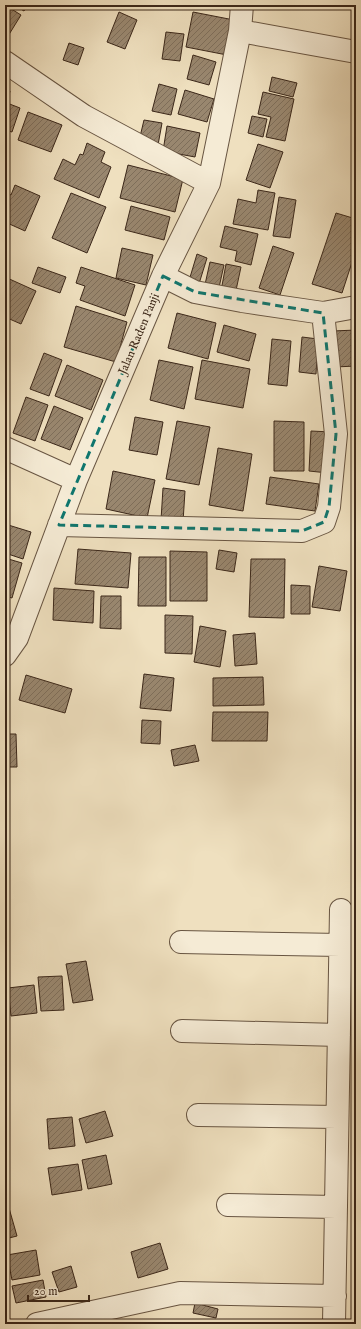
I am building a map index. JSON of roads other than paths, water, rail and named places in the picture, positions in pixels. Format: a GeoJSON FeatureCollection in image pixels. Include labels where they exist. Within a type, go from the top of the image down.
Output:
{"type":"FeatureCollection","features":[{"type":"Feature","properties":{"kind":"street","name":"Jalan Raden Panji"},"geometry":{"type":"LineString","coordinates":[[5,655],[17,638],[76,480],[164,276],[209,183],[240,31],[242,5]]}},
{"type":"Feature","properties":{"kind":"street"},"geometry":{"type":"LineString","coordinates":[[240,31],[356,52]]}},
{"type":"Feature","properties":{"kind":"street"},"geometry":{"type":"LineString","coordinates":[[5,62],[84,116],[209,183]]}},
{"type":"Feature","properties":{"kind":"street"},"geometry":{"type":"LineString","coordinates":[[164,276],[195,292],[242,301],[323,313],[356,307]]}},
{"type":"Feature","properties":{"kind":"street"},"geometry":{"type":"LineString","coordinates":[[59,525],[302,531],[324,522],[329,507],[336,434],[323,313]]}},
{"type":"Feature","properties":{"kind":"street"},"geometry":{"type":"LineString","coordinates":[[5,448],[76,480]]}},
{"type":"Feature","properties":{"kind":"street"},"geometry":{"type":"LineString","coordinates":[[334,1324],[340,910]]}},
{"type":"Feature","properties":{"kind":"street"},"geometry":{"type":"LineString","coordinates":[[181,942],[340,945]]}},
{"type":"Feature","properties":{"kind":"street"},"geometry":{"type":"LineString","coordinates":[[182,1031],[339,1035]]}},
{"type":"Feature","properties":{"kind":"street"},"geometry":{"type":"LineString","coordinates":[[198,1115],[337,1117]]}},
{"type":"Feature","properties":{"kind":"street"},"geometry":{"type":"LineString","coordinates":[[228,1205],[336,1207]]}},
{"type":"Feature","properties":{"kind":"street"},"geometry":{"type":"LineString","coordinates":[[37,1324],[180,1293],[335,1296]]}}]}
